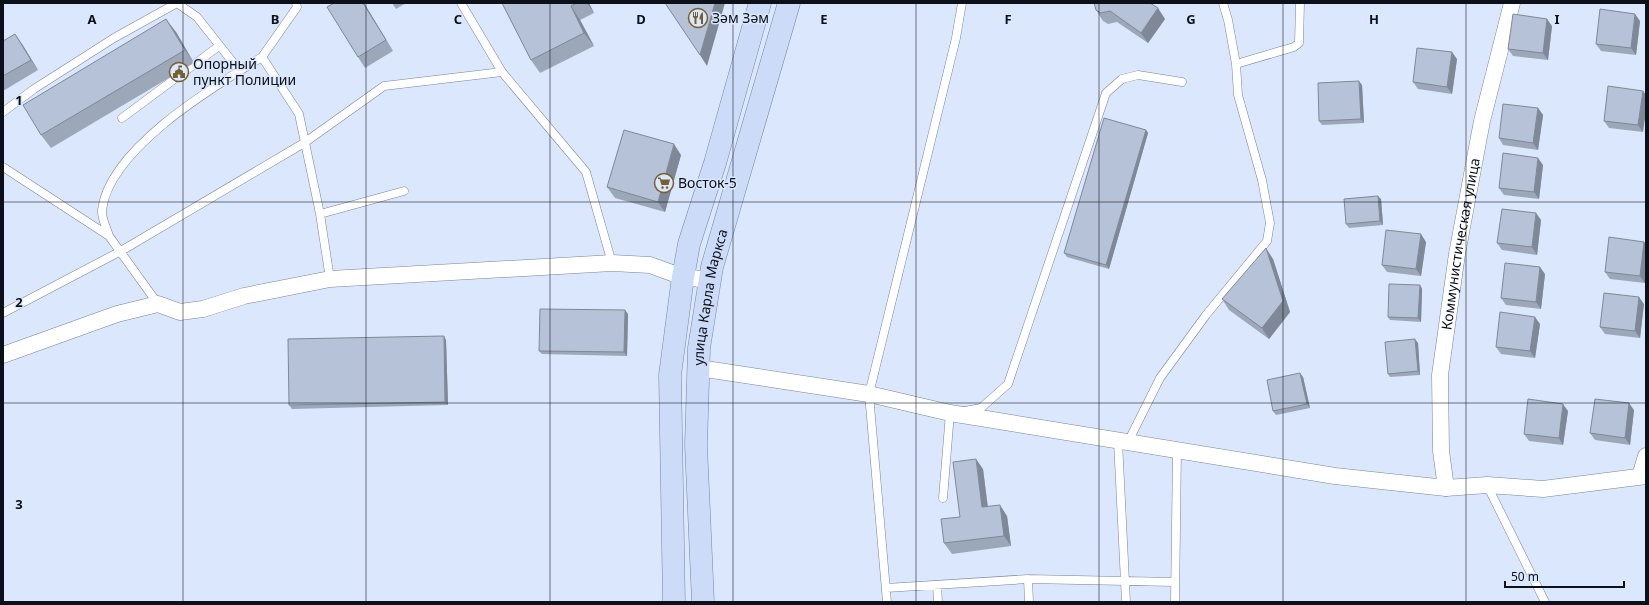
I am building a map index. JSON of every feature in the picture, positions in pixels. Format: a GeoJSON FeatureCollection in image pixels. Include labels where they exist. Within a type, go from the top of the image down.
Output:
{"type":"FeatureCollection","features":[{"type":"Feature","properties":{"kind":"main road","name":"улица Карла Маркса"},"geometry":{"type":"LineString","coordinates":[[703,602],[696,445],[700,348],[712,267],[789,3]]}},
{"type":"Feature","properties":{"kind":"main road","name":"улица Карла Маркса"},"geometry":{"type":"LineString","coordinates":[[674,602],[670,375],[683,277],[689,244],[715,163],[756,8]]}},
{"type":"Feature","properties":{"kind":"street","name":"Коммунистическая улица"},"geometry":{"type":"LineString","coordinates":[[1446,488],[1440,451],[1440,375],[1457,254],[1482,120],[1512,3]]}},
{"type":"Feature","properties":{"kind":"street"},"geometry":{"type":"LineString","coordinates":[[3,355],[117,314],[158,304],[180,312],[203,309],[244,296],[330,279],[612,263],[650,265],[683,277],[710,280]]}},
{"type":"Feature","properties":{"kind":"street"},"geometry":{"type":"LineString","coordinates":[[699,368],[869,394],[950,414],[1177,451],[1335,476],[1446,488],[1487,485],[1543,489],[1643,476],[1646,456]]}},
{"type":"Feature","properties":{"kind":"lane"},"geometry":{"type":"LineString","coordinates":[[3,112],[34,89],[114,38],[177,3],[197,17],[239,70]]}},
{"type":"Feature","properties":{"kind":"lane"},"geometry":{"type":"LineString","coordinates":[[109,236],[102,211],[111,180],[162,125],[239,70],[262,57],[297,7],[296,3]]}},
{"type":"Feature","properties":{"kind":"lane"},"geometry":{"type":"LineString","coordinates":[[461,3],[502,72],[586,172],[612,263]]}},
{"type":"Feature","properties":{"kind":"lane"},"geometry":{"type":"LineString","coordinates":[[887,602],[869,394],[956,38],[962,3]]}},
{"type":"Feature","properties":{"kind":"lane"},"geometry":{"type":"LineString","coordinates":[[1126,602],[1123,442],[1160,378],[1206,315],[1267,241],[1270,223],[1262,180],[1238,95],[1236,64],[1228,20],[1222,3]]}},
{"type":"Feature","properties":{"kind":"lane"},"geometry":{"type":"LineString","coordinates":[[1236,64],[1294,47],[1299,43],[1300,3]]}},
{"type":"Feature","properties":{"kind":"lane"},"geometry":{"type":"LineString","coordinates":[[122,118],[219,46]]}},
{"type":"Feature","properties":{"kind":"lane"},"geometry":{"type":"LineString","coordinates":[[262,57],[299,114],[320,214],[330,279]]}},
{"type":"Feature","properties":{"kind":"lane"},"geometry":{"type":"LineString","coordinates":[[3,313],[121,251],[304,143],[384,86],[502,72]]}},
{"type":"Feature","properties":{"kind":"lane"},"geometry":{"type":"LineString","coordinates":[[943,498],[950,414],[981,408],[1008,384],[1106,93],[1122,79],[1138,75],[1182,82]]}},
{"type":"Feature","properties":{"kind":"lane"},"geometry":{"type":"LineString","coordinates":[[3,167],[109,236],[158,304]]}},
{"type":"Feature","properties":{"kind":"lane"},"geometry":{"type":"LineString","coordinates":[[320,214],[404,191]]}},
{"type":"Feature","properties":{"kind":"lane"},"geometry":{"type":"LineString","coordinates":[[1175,602],[1177,451]]}},
{"type":"Feature","properties":{"kind":"lane"},"geometry":{"type":"LineString","coordinates":[[1487,485],[1545,602]]}},
{"type":"Feature","properties":{"kind":"lane"},"geometry":{"type":"LineString","coordinates":[[886,588],[1028,579],[1175,582]]}},
{"type":"Feature","properties":{"kind":"lane"},"geometry":{"type":"LineString","coordinates":[[1028,579],[1029,602]]}},
{"type":"Feature","properties":{"kind":"lane"},"geometry":{"type":"LineString","coordinates":[[937,585],[938,602]]}},
{"type":"Feature","properties":{"kind":"building"},"geometry":{"type":"Polygon","coordinates":[[[334,3],[363,3],[386,40],[358,57],[327,7],[334,3]]]}},
{"type":"Feature","properties":{"kind":"building"},"geometry":{"type":"Polygon","coordinates":[[[502,3],[577,3],[571,6],[584,33],[531,60],[502,3]]]}},
{"type":"Feature","properties":{"kind":"building"},"geometry":{"type":"Polygon","coordinates":[[[665,3],[715,3],[700,55],[665,3]]]}},
{"type":"Feature","properties":{"kind":"building"},"geometry":{"type":"Polygon","coordinates":[[[1094,3],[1150,3],[1158,8],[1141,33],[1110,11],[1101,13],[1096,10],[1094,3]]]}},
{"type":"Feature","properties":{"kind":"building"},"geometry":{"type":"Polygon","coordinates":[[[1600,9],[1635,14],[1631,48],[1596,44],[1600,9]]]}},
{"type":"Feature","properties":{"kind":"building"},"geometry":{"type":"Polygon","coordinates":[[[1513,14],[1547,19],[1543,53],[1508,49],[1513,14]]]}},
{"type":"Feature","properties":{"kind":"building"},"geometry":{"type":"Polygon","coordinates":[[[166,19],[185,50],[41,135],[23,105],[166,19]]]}},
{"type":"Feature","properties":{"kind":"building"},"geometry":{"type":"Polygon","coordinates":[[[15,34],[31,60],[3,76],[3,41],[15,34]]]}},
{"type":"Feature","properties":{"kind":"building"},"geometry":{"type":"Polygon","coordinates":[[[1417,48],[1452,52],[1447,87],[1413,82],[1417,48]]]}},
{"type":"Feature","properties":{"kind":"building"},"geometry":{"type":"Polygon","coordinates":[[[1359,81],[1361,119],[1319,121],[1318,83],[1359,81]]]}},
{"type":"Feature","properties":{"kind":"building"},"geometry":{"type":"Polygon","coordinates":[[[1608,86],[1643,91],[1638,125],[1604,121],[1608,86]]]}},
{"type":"Feature","properties":{"kind":"building"},"geometry":{"type":"Polygon","coordinates":[[[1503,104],[1538,108],[1533,143],[1499,138],[1503,104]]]}},
{"type":"Feature","properties":{"kind":"building"},"geometry":{"type":"Polygon","coordinates":[[[1104,118],[1146,130],[1106,265],[1064,253],[1104,118]]]}},
{"type":"Feature","properties":{"kind":"building"},"geometry":{"type":"Polygon","coordinates":[[[624,130],[674,144],[658,202],[607,187],[624,130]]]}},
{"type":"Feature","properties":{"kind":"building"},"geometry":{"type":"Polygon","coordinates":[[[1503,153],[1538,158],[1534,192],[1499,188],[1503,153]]]}},
{"type":"Feature","properties":{"kind":"building"},"geometry":{"type":"Polygon","coordinates":[[[1378,196],[1380,221],[1346,224],[1344,199],[1378,196]]]}},
{"type":"Feature","properties":{"kind":"building"},"geometry":{"type":"Polygon","coordinates":[[[1502,209],[1536,213],[1532,247],[1497,243],[1502,209]]]}},
{"type":"Feature","properties":{"kind":"building"},"geometry":{"type":"Polygon","coordinates":[[[1386,230],[1421,234],[1416,269],[1382,265],[1386,230]]]}},
{"type":"Feature","properties":{"kind":"building"},"geometry":{"type":"Polygon","coordinates":[[[1609,237],[1644,242],[1640,276],[1605,272],[1609,237]]]}},
{"type":"Feature","properties":{"kind":"building"},"geometry":{"type":"Polygon","coordinates":[[[1266,248],[1283,301],[1262,328],[1222,299],[1266,248]]]}},
{"type":"Feature","properties":{"kind":"building"},"geometry":{"type":"Polygon","coordinates":[[[1505,263],[1540,267],[1536,302],[1501,298],[1505,263]]]}},
{"type":"Feature","properties":{"kind":"building"},"geometry":{"type":"Polygon","coordinates":[[[1389,284],[1420,285],[1418,318],[1388,317],[1389,284]]]}},
{"type":"Feature","properties":{"kind":"building"},"geometry":{"type":"Polygon","coordinates":[[[1604,293],[1639,297],[1635,331],[1600,327],[1604,293]]]}},
{"type":"Feature","properties":{"kind":"building"},"geometry":{"type":"Polygon","coordinates":[[[540,309],[625,310],[624,352],[539,351],[540,309]]]}},
{"type":"Feature","properties":{"kind":"building"},"geometry":{"type":"Polygon","coordinates":[[[1500,312],[1535,317],[1530,351],[1496,347],[1500,312]]]}},
{"type":"Feature","properties":{"kind":"building"},"geometry":{"type":"Polygon","coordinates":[[[444,336],[445,402],[289,405],[288,339],[444,336]]]}},
{"type":"Feature","properties":{"kind":"building"},"geometry":{"type":"Polygon","coordinates":[[[1415,339],[1418,371],[1388,374],[1385,342],[1415,339]]]}},
{"type":"Feature","properties":{"kind":"building"},"geometry":{"type":"Polygon","coordinates":[[[1300,373],[1307,404],[1273,411],[1267,380],[1300,373]]]}},
{"type":"Feature","properties":{"kind":"building"},"geometry":{"type":"Polygon","coordinates":[[[1528,399],[1563,404],[1559,438],[1524,434],[1528,399]]]}},
{"type":"Feature","properties":{"kind":"building"},"geometry":{"type":"Polygon","coordinates":[[[1595,399],[1629,403],[1625,438],[1590,433],[1595,399]]]}},
{"type":"Feature","properties":{"kind":"building"},"geometry":{"type":"Polygon","coordinates":[[[976,459],[982,507],[1000,505],[1004,536],[944,543],[941,519],[960,517],[953,462],[976,459]]]}},
{"type":"Feature","properties":{"kind":"place","name":"Зәм Зәм"},"geometry":{"type":"Point","coordinates":[698,18]}},
{"type":"Feature","properties":{"kind":"place","name":"Опорный пункт Полиции"},"geometry":{"type":"Point","coordinates":[179,72]}},
{"type":"Feature","properties":{"kind":"place","name":"Восток-5"},"geometry":{"type":"Point","coordinates":[664,183]}}]}
